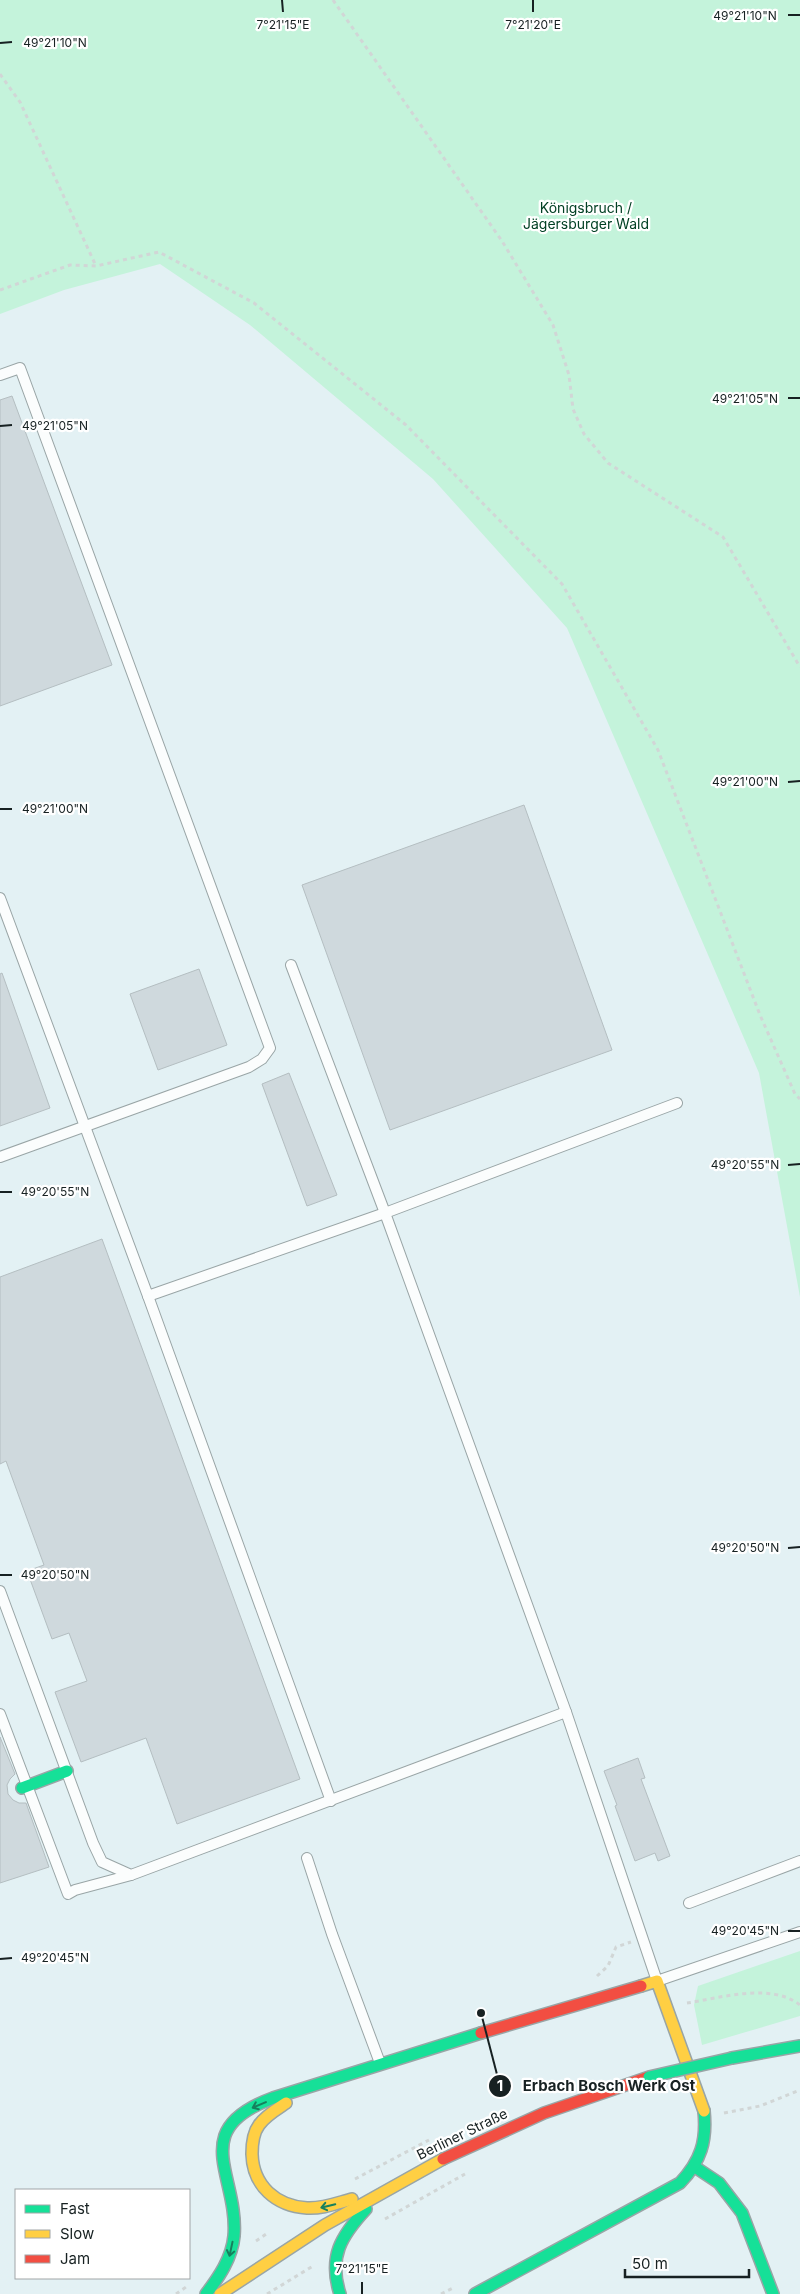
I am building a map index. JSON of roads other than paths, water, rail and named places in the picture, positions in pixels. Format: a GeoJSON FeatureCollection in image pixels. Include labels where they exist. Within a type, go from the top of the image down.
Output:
{"type":"FeatureCollection","features":[{"type":"Feature","properties":{"kind":"street"},"geometry":{"type":"LineString","coordinates":[[24,1787],[67,1771]]}},
{"type":"Feature","properties":{"kind":"street"},"geometry":{"type":"LineString","coordinates":[[206,2294],[224,2270],[234,2236],[233,2212],[222,2156],[224,2138],[234,2120],[256,2105],[380,2064],[657,1981],[704,2107],[706,2125],[704,2148],[695,2168],[680,2183],[475,2294]]}},
{"type":"Feature","properties":{"kind":"street","name":"Berliner Straße"},"geometry":{"type":"LineString","coordinates":[[220,2294],[317,2230],[407,2178],[510,2127],[589,2096],[649,2077],[732,2058],[800,2046]]}},
{"type":"Feature","properties":{"kind":"street"},"geometry":{"type":"LineString","coordinates":[[305,2090],[274,2110],[260,2125],[252,2140],[252,2158],[257,2175],[265,2190],[279,2200],[300,2208],[322,2208],[407,2178]]}},
{"type":"Feature","properties":{"kind":"street"},"geometry":{"type":"LineString","coordinates":[[695,2168],[719,2184],[742,2212],[773,2294]]}},
{"type":"Feature","properties":{"kind":"street"},"geometry":{"type":"LineString","coordinates":[[340,2294],[334,2280],[334,2258],[343,2238],[365,2210],[407,2178]]}},
{"type":"Feature","properties":{"kind":"lane"},"geometry":{"type":"LineString","coordinates":[[0,375],[20,368],[270,1048],[262,1059],[249,1067],[0,1157]]}},
{"type":"Feature","properties":{"kind":"lane"},"geometry":{"type":"LineString","coordinates":[[0,898],[148,1296],[331,1801]]}},
{"type":"Feature","properties":{"kind":"lane"},"geometry":{"type":"LineString","coordinates":[[291,965],[384,1213],[566,1712],[657,1981],[800,1932]]}},
{"type":"Feature","properties":{"kind":"lane"},"geometry":{"type":"LineString","coordinates":[[148,1296],[384,1213],[677,1103]]}},
{"type":"Feature","properties":{"kind":"lane"},"geometry":{"type":"LineString","coordinates":[[0,1591],[102,1862],[131,1875]]}},
{"type":"Feature","properties":{"kind":"lane"},"geometry":{"type":"LineString","coordinates":[[0,1714],[24,1787],[68,1894],[74,1890],[131,1875],[566,1712]]}},
{"type":"Feature","properties":{"kind":"lane"},"geometry":{"type":"LineString","coordinates":[[307,1858],[332,1934],[380,2064]]}},
{"type":"Feature","properties":{"kind":"lane"},"geometry":{"type":"LineString","coordinates":[[689,1903],[800,1861]]}},
{"type":"Feature","properties":{"kind":"place","name":"Erbach Bosch Werk Ost"},"geometry":{"type":"Point","coordinates":[481,2013]}},
{"type":"Feature","properties":{"kind":"park label","name":"Königsbruch / Jägersburger Wald"},"geometry":{"type":"Point","coordinates":[586,216]}}]}
